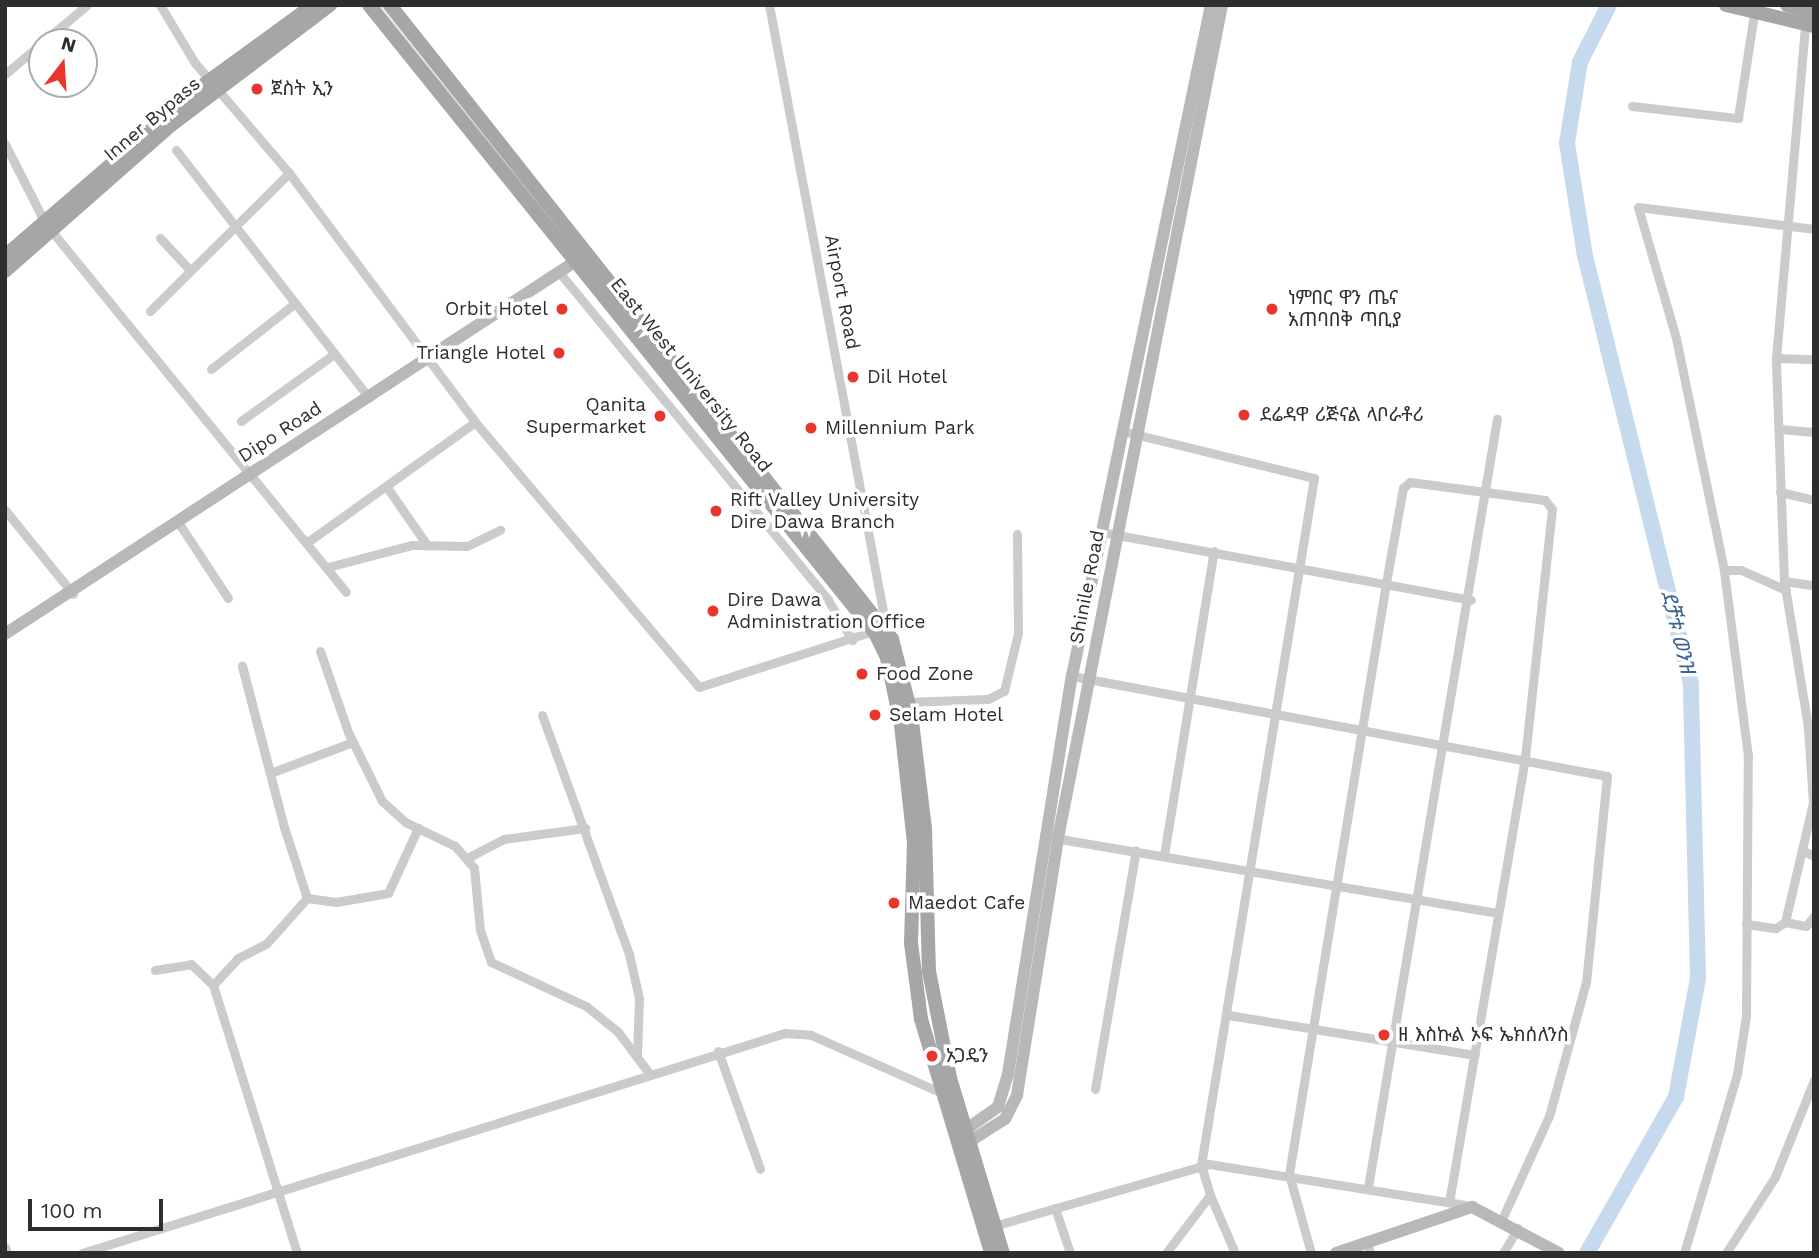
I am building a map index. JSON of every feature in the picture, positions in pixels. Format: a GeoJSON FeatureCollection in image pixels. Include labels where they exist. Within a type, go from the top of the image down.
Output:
{"type":"FeatureCollection","features":[{"type":"Feature","properties":{"kind":"main road","name":"Inner Bypass"},"geometry":{"type":"LineString","coordinates":[[5,271],[49,227],[215,84],[313,5]]}},
{"type":"Feature","properties":{"kind":"main road","name":"Inner Bypass"},"geometry":{"type":"LineString","coordinates":[[215,84],[330,5]]}},
{"type":"Feature","properties":{"kind":"main road","name":"East West University Road"},"geometry":{"type":"LineString","coordinates":[[369,5],[581,258],[881,630],[903,702],[925,829],[932,988],[948,1094]]}},
{"type":"Feature","properties":{"kind":"main road","name":"East West University Road"},"geometry":{"type":"LineString","coordinates":[[390,5],[581,258]]}},
{"type":"Feature","properties":{"kind":"main road"},"geometry":{"type":"LineString","coordinates":[[1727,5],[1755,13],[1811,20]]}},
{"type":"Feature","properties":{"kind":"main road"},"geometry":{"type":"LineString","coordinates":[[1787,5],[1811,20]]}},
{"type":"Feature","properties":{"kind":"main road","name":"Inner Bypass"},"geometry":{"type":"LineString","coordinates":[[5,256],[49,227]]}},
{"type":"Feature","properties":{"kind":"main road","name":"East West University Road"},"geometry":{"type":"LineString","coordinates":[[903,702],[914,842],[911,943],[917,990],[990,1227],[1003,1253]]}},
{"type":"Feature","properties":{"kind":"main road"},"geometry":{"type":"LineString","coordinates":[[917,990],[932,988]]}},
{"type":"Feature","properties":{"kind":"main road","name":"East West University Road"},"geometry":{"type":"LineString","coordinates":[[990,1227],[991,1253]]}},
{"type":"Feature","properties":{"kind":"street"},"geometry":{"type":"LineString","coordinates":[[60,28],[87,5]]}},
{"type":"Feature","properties":{"kind":"street"},"geometry":{"type":"LineString","coordinates":[[160,5],[215,84],[289,173],[475,422],[693,685],[708,686],[881,630]]}},
{"type":"Feature","properties":{"kind":"street","name":"Airport Road"},"geometry":{"type":"LineString","coordinates":[[768,5],[881,630]]}},
{"type":"Feature","properties":{"kind":"street","name":"Shinile Road"},"geometry":{"type":"LineString","coordinates":[[962,1140],[998,1107],[1009,1074],[1042,837],[1072,676],[1211,5]]}},
{"type":"Feature","properties":{"kind":"street","name":"Shinile Road"},"geometry":{"type":"LineString","coordinates":[[962,1140],[1013,1109],[1058,838],[1222,5]]}},
{"type":"Feature","properties":{"kind":"street"},"geometry":{"type":"LineString","coordinates":[[1632,106],[1738,118],[1755,13]]}},
{"type":"Feature","properties":{"kind":"street"},"geometry":{"type":"LineString","coordinates":[[1746,924],[1779,928],[1785,922],[1813,804],[1811,725],[1785,585],[1776,358],[1784,225],[1811,20]]}},
{"type":"Feature","properties":{"kind":"street"},"geometry":{"type":"LineString","coordinates":[[5,74],[28,55]]}},
{"type":"Feature","properties":{"kind":"street"},"geometry":{"type":"LineString","coordinates":[[5,144],[49,227],[309,541],[346,592]]}},
{"type":"Feature","properties":{"kind":"street"},"geometry":{"type":"LineString","coordinates":[[176,150],[232,226],[369,398]]}},
{"type":"Feature","properties":{"kind":"street"},"geometry":{"type":"LineString","coordinates":[[150,311],[232,226],[289,173]]}},
{"type":"Feature","properties":{"kind":"street"},"geometry":{"type":"LineString","coordinates":[[1684,1253],[1737,1074],[1748,1000],[1748,756],[1724,570],[1676,338],[1638,206],[1814,229]]}},
{"type":"Feature","properties":{"kind":"street"},"geometry":{"type":"LineString","coordinates":[[160,238],[190,270]]}},
{"type":"Feature","properties":{"kind":"street","name":"Dipo Road"},"geometry":{"type":"LineString","coordinates":[[5,634],[73,594],[252,473],[581,258]]}},
{"type":"Feature","properties":{"kind":"street"},"geometry":{"type":"LineString","coordinates":[[559,272],[828,600],[852,640]]}},
{"type":"Feature","properties":{"kind":"street"},"geometry":{"type":"LineString","coordinates":[[211,369],[294,304]]}},
{"type":"Feature","properties":{"kind":"street"},"geometry":{"type":"LineString","coordinates":[[241,421],[334,354]]}},
{"type":"Feature","properties":{"kind":"street"},"geometry":{"type":"LineString","coordinates":[[1776,358],[1814,359]]}},
{"type":"Feature","properties":{"kind":"street"},"geometry":{"type":"LineString","coordinates":[[1368,1187],[1447,743],[1497,419]]}},
{"type":"Feature","properties":{"kind":"street"},"geometry":{"type":"LineString","coordinates":[[309,541],[475,422]]}},
{"type":"Feature","properties":{"kind":"street"},"geometry":{"type":"LineString","coordinates":[[1780,429],[1814,432]]}},
{"type":"Feature","properties":{"kind":"street"},"geometry":{"type":"LineString","coordinates":[[1122,431],[1312,476],[1254,871],[1201,1165],[1210,1195],[1235,1253]]}},
{"type":"Feature","properties":{"kind":"street"},"geometry":{"type":"LineString","coordinates":[[1311,1253],[1289,1174],[1386,583],[1406,484],[1545,500],[1552,509],[1525,758],[1449,1201]]}},
{"type":"Feature","properties":{"kind":"street"},"geometry":{"type":"LineString","coordinates":[[386,486],[427,545]]}},
{"type":"Feature","properties":{"kind":"street"},"geometry":{"type":"LineString","coordinates":[[1780,492],[1814,500]]}},
{"type":"Feature","properties":{"kind":"street"},"geometry":{"type":"LineString","coordinates":[[5,510],[73,594]]}},
{"type":"Feature","properties":{"kind":"street"},"geometry":{"type":"LineString","coordinates":[[178,522],[229,598]]}},
{"type":"Feature","properties":{"kind":"street"},"geometry":{"type":"LineString","coordinates":[[328,567],[377,551],[427,545],[467,546],[500,530]]}},
{"type":"Feature","properties":{"kind":"street"},"geometry":{"type":"LineString","coordinates":[[1101,531],[1471,600]]}},
{"type":"Feature","properties":{"kind":"street"},"geometry":{"type":"LineString","coordinates":[[903,702],[988,699],[1004,691],[1018,633],[1017,534]]}},
{"type":"Feature","properties":{"kind":"street"},"geometry":{"type":"LineString","coordinates":[[1164,855],[1214,551]]}},
{"type":"Feature","properties":{"kind":"street"},"geometry":{"type":"LineString","coordinates":[[1724,570],[1785,585],[1814,585]]}},
{"type":"Feature","properties":{"kind":"street"},"geometry":{"type":"LineString","coordinates":[[320,650],[353,742],[383,802],[418,828],[467,858],[491,962],[578,1001],[637,1055],[649,1073]]}},
{"type":"Feature","properties":{"kind":"street"},"geometry":{"type":"LineString","coordinates":[[270,774],[251,697],[242,666],[270,774],[307,898]]}},
{"type":"Feature","properties":{"kind":"street"},"geometry":{"type":"LineString","coordinates":[[1072,676],[1525,758],[1603,774],[1609,780],[1586,982],[1549,1116],[1502,1219]]}},
{"type":"Feature","properties":{"kind":"street"},"geometry":{"type":"LineString","coordinates":[[542,715],[629,954],[639,998],[637,1055]]}},
{"type":"Feature","properties":{"kind":"street"},"geometry":{"type":"LineString","coordinates":[[270,774],[353,742]]}},
{"type":"Feature","properties":{"kind":"street"},"geometry":{"type":"LineString","coordinates":[[307,898],[336,902],[388,893],[418,828]]}},
{"type":"Feature","properties":{"kind":"street"},"geometry":{"type":"LineString","coordinates":[[467,858],[504,839],[585,828]]}},
{"type":"Feature","properties":{"kind":"street"},"geometry":{"type":"LineString","coordinates":[[1042,837],[1336,883],[1497,913]]}},
{"type":"Feature","properties":{"kind":"street"},"geometry":{"type":"LineString","coordinates":[[1095,1089],[1136,850]]}},
{"type":"Feature","properties":{"kind":"street"},"geometry":{"type":"LineString","coordinates":[[1802,850],[1814,856]]}},
{"type":"Feature","properties":{"kind":"street"},"geometry":{"type":"LineString","coordinates":[[213,985],[238,958],[266,944],[307,898]]}},
{"type":"Feature","properties":{"kind":"street"},"geometry":{"type":"LineString","coordinates":[[1785,922],[1806,926],[1814,916]]}},
{"type":"Feature","properties":{"kind":"street"},"geometry":{"type":"LineString","coordinates":[[155,970],[191,964],[213,985],[274,1189],[297,1253]]}},
{"type":"Feature","properties":{"kind":"street"},"geometry":{"type":"LineString","coordinates":[[1228,1014],[1475,1055]]}},
{"type":"Feature","properties":{"kind":"street"},"geometry":{"type":"LineString","coordinates":[[82,1253],[274,1189],[718,1051],[785,1034],[811,1034],[948,1094]]}},
{"type":"Feature","properties":{"kind":"street"},"geometry":{"type":"LineString","coordinates":[[718,1051],[760,1169]]}},
{"type":"Feature","properties":{"kind":"street"},"geometry":{"type":"LineString","coordinates":[[1726,1253],[1775,1177],[1814,1080]]}},
{"type":"Feature","properties":{"kind":"street"},"geometry":{"type":"LineString","coordinates":[[990,1227],[1201,1165],[1289,1174],[1449,1201],[1502,1219],[1559,1253]]}},
{"type":"Feature","properties":{"kind":"street"},"geometry":{"type":"LineString","coordinates":[[1166,1253],[1210,1195]]}},
{"type":"Feature","properties":{"kind":"street"},"geometry":{"type":"LineString","coordinates":[[1432,1198],[1437,1219]]}},
{"type":"Feature","properties":{"kind":"street"},"geometry":{"type":"LineString","coordinates":[[1336,1253],[1368,1248],[1472,1207]]}},
{"type":"Feature","properties":{"kind":"street"},"geometry":{"type":"LineString","coordinates":[[1055,1208],[1070,1253]]}},
{"type":"Feature","properties":{"kind":"street"},"geometry":{"type":"LineString","coordinates":[[1503,1253],[1518,1228]]}},
{"type":"Feature","properties":{"kind":"street"},"geometry":{"type":"LineString","coordinates":[[5,1247],[7,1253]]}},
{"type":"Feature","properties":{"kind":"green space"},"geometry":{"type":"Polygon","coordinates":[[[375,5],[383,5],[572,239],[573,249],[375,5]]]}},
{"type":"Feature","properties":{"kind":"waterway","name":"ደቻቱ ወንዝ"},"geometry":{"type":"LineString","coordinates":[[1587,1253],[1676,1097],[1698,978],[1691,684],[1585,256],[1567,143],[1580,62],[1609,5]]}},
{"type":"Feature","properties":{"kind":"place","name":"ጀስት ኢን"},"geometry":{"type":"Point","coordinates":[257,89]}},
{"type":"Feature","properties":{"kind":"place","name":"Orbit Hotel"},"geometry":{"type":"Point","coordinates":[562,309]}},
{"type":"Feature","properties":{"kind":"place","name":"ነምበር ዋን ጤና አጠባበቅ ጣቢያ"},"geometry":{"type":"Point","coordinates":[1272,309]}},
{"type":"Feature","properties":{"kind":"place","name":"Triangle Hotel"},"geometry":{"type":"Point","coordinates":[559,353]}},
{"type":"Feature","properties":{"kind":"place","name":"Dil Hotel"},"geometry":{"type":"Point","coordinates":[853,377]}},
{"type":"Feature","properties":{"kind":"place","name":"ደሬዳዋ ሪጅናል ላቦራቶሪ"},"geometry":{"type":"Point","coordinates":[1244,415]}},
{"type":"Feature","properties":{"kind":"place","name":"Qanita Supermarket"},"geometry":{"type":"Point","coordinates":[660,416]}},
{"type":"Feature","properties":{"kind":"place","name":"Millennium Park"},"geometry":{"type":"Point","coordinates":[811,428]}},
{"type":"Feature","properties":{"kind":"place","name":"Rift Valley University Dire Dawa Branch"},"geometry":{"type":"Point","coordinates":[716,511]}},
{"type":"Feature","properties":{"kind":"place","name":"Dire Dawa Administration Office"},"geometry":{"type":"Point","coordinates":[713,611]}},
{"type":"Feature","properties":{"kind":"place","name":"Food Zone"},"geometry":{"type":"Point","coordinates":[862,674]}},
{"type":"Feature","properties":{"kind":"place","name":"Selam Hotel"},"geometry":{"type":"Point","coordinates":[875,715]}},
{"type":"Feature","properties":{"kind":"place","name":"Maedot Cafe"},"geometry":{"type":"Point","coordinates":[894,903]}},
{"type":"Feature","properties":{"kind":"place","name":"ዘ እስኩል ኦፍ ኤክሰለንስ"},"geometry":{"type":"Point","coordinates":[1384,1035]}},
{"type":"Feature","properties":{"kind":"place","name":"ኦጋዴን"},"geometry":{"type":"Point","coordinates":[932,1056]}}]}
